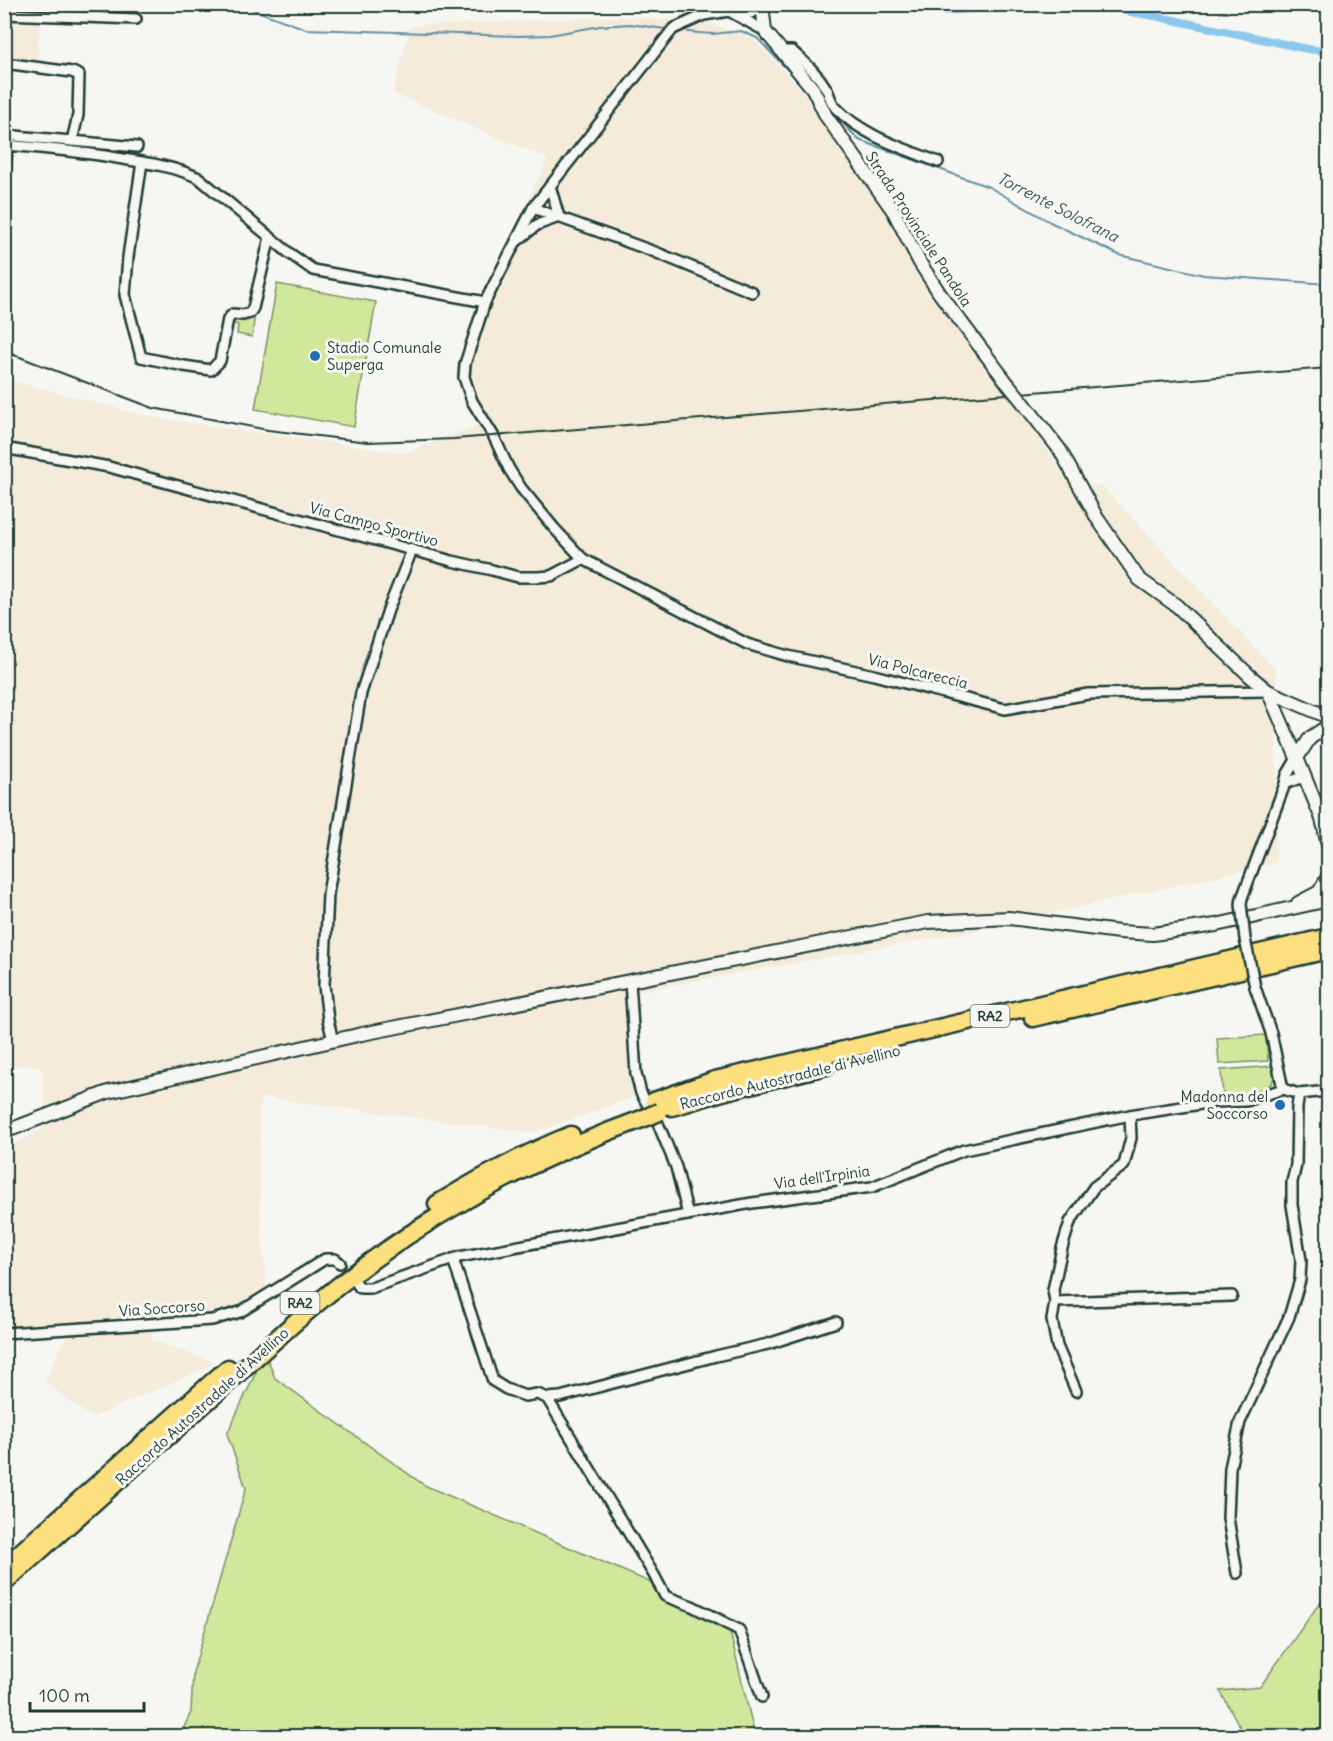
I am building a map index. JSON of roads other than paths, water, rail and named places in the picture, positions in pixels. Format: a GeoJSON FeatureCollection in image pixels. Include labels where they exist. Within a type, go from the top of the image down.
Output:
{"type":"FeatureCollection","features":[{"type":"Feature","properties":{"kind":"highway","name":"Raccordo Autostradale di Avellino"},"geometry":{"type":"LineString","coordinates":[[4,1583],[310,1309],[366,1265],[430,1221],[567,1148],[715,1080],[1329,937]]}},
{"type":"Feature","properties":{"kind":"highway","name":"Raccordo Autostradale di Avellino"},"geometry":{"type":"LineString","coordinates":[[4,1567],[319,1286],[366,1251],[465,1187],[545,1146],[650,1109],[1329,950]]}},
{"type":"Feature","properties":{"kind":"street"},"geometry":{"type":"LineString","coordinates":[[583,559],[561,537],[521,488],[472,401],[464,377],[465,364],[485,302],[533,208],[674,29],[704,15],[750,5],[762,6],[765,31]]}},
{"type":"Feature","properties":{"kind":"street"},"geometry":{"type":"LineString","coordinates":[[735,9],[765,31]]}},
{"type":"Feature","properties":{"kind":"street"},"geometry":{"type":"LineString","coordinates":[[4,14],[136,20]]}},
{"type":"Feature","properties":{"kind":"street","name":"Strada Provinciale Pandola"},"geometry":{"type":"LineString","coordinates":[[765,31],[813,89],[826,116],[894,212],[920,263],[940,294],[1060,450],[1097,518],[1139,579],[1177,606],[1268,691]]}},
{"type":"Feature","properties":{"kind":"street"},"geometry":{"type":"LineString","coordinates":[[782,51],[792,51],[812,69],[827,89],[834,106],[846,117],[893,144],[938,162]]}},
{"type":"Feature","properties":{"kind":"street"},"geometry":{"type":"LineString","coordinates":[[4,63],[72,72],[79,75],[78,116],[72,141]]}},
{"type":"Feature","properties":{"kind":"street"},"geometry":{"type":"LineString","coordinates":[[4,135],[137,147]]}},
{"type":"Feature","properties":{"kind":"street"},"geometry":{"type":"LineString","coordinates":[[4,185],[6,145],[88,153],[185,172],[199,178],[314,270],[485,302]]}},
{"type":"Feature","properties":{"kind":"street"},"geometry":{"type":"LineString","coordinates":[[142,162],[128,257],[125,295],[141,357],[211,370],[220,362],[228,319],[233,314],[250,313],[253,308],[270,237]]}},
{"type":"Feature","properties":{"kind":"street"},"geometry":{"type":"LineString","coordinates":[[550,186],[559,217]]}},
{"type":"Feature","properties":{"kind":"street"},"geometry":{"type":"LineString","coordinates":[[533,208],[655,252],[752,292]]}},
{"type":"Feature","properties":{"kind":"street"},"geometry":{"type":"LineString","coordinates":[[514,243],[537,225],[559,217]]}},
{"type":"Feature","properties":{"kind":"street","name":"Via Campo Sportivo"},"geometry":{"type":"LineString","coordinates":[[4,448],[109,467],[518,578],[551,576],[583,559]]}},
{"type":"Feature","properties":{"kind":"street"},"geometry":{"type":"LineString","coordinates":[[333,1041],[324,984],[328,894],[361,693],[388,610],[412,550]]}},
{"type":"Feature","properties":{"kind":"street","name":"Via Polcareccia"},"geometry":{"type":"LineString","coordinates":[[583,559],[747,644],[1005,709],[1088,694],[1268,691]]}},
{"type":"Feature","properties":{"kind":"street"},"geometry":{"type":"LineString","coordinates":[[1268,691],[1329,717]]}},
{"type":"Feature","properties":{"kind":"street"},"geometry":{"type":"LineString","coordinates":[[1268,691],[1322,819],[1329,845]]}},
{"type":"Feature","properties":{"kind":"street"},"geometry":{"type":"LineString","coordinates":[[1329,726],[1310,738],[1287,775],[1241,904],[1245,939],[1255,987],[1271,1033],[1283,1089],[1299,1094],[1329,1091]]}},
{"type":"Feature","properties":{"kind":"street"},"geometry":{"type":"LineString","coordinates":[[1285,784],[1305,778]]}},
{"type":"Feature","properties":{"kind":"street"},"geometry":{"type":"LineString","coordinates":[[1289,908],[1319,892],[1329,877]]}},
{"type":"Feature","properties":{"kind":"street"},"geometry":{"type":"LineString","coordinates":[[4,1132],[108,1092],[333,1041],[928,922],[1010,918],[1153,934],[1216,925],[1329,900]]}},
{"type":"Feature","properties":{"kind":"street"},"geometry":{"type":"LineString","coordinates":[[630,981],[636,1074],[641,1093],[657,1121],[676,1167],[688,1215]]}},
{"type":"Feature","properties":{"kind":"street","name":"Via dell'Irpinia"},"geometry":{"type":"LineString","coordinates":[[355,1281],[360,1288],[371,1288],[453,1259],[752,1203],[872,1186],[964,1150],[1130,1115],[1214,1102],[1246,1101],[1283,1089]]}},
{"type":"Feature","properties":{"kind":"street"},"geometry":{"type":"LineString","coordinates":[[1237,1573],[1228,1518],[1230,1468],[1240,1422],[1289,1317],[1300,1280],[1301,1260],[1292,1204],[1299,1094]]}},
{"type":"Feature","properties":{"kind":"street"},"geometry":{"type":"LineString","coordinates":[[1076,1391],[1057,1346],[1052,1320],[1055,1302],[1053,1290],[1070,1222],[1094,1187],[1124,1165],[1131,1138],[1130,1115]]}},
{"type":"Feature","properties":{"kind":"street","name":"Via Soccorso"},"geometry":{"type":"LineString","coordinates":[[4,1333],[212,1320],[240,1312],[325,1259],[334,1259],[340,1263]]}},
{"type":"Feature","properties":{"kind":"street"},"geometry":{"type":"LineString","coordinates":[[453,1259],[493,1381],[525,1396],[537,1394],[547,1398],[560,1397],[768,1344],[836,1322]]}},
{"type":"Feature","properties":{"kind":"street"},"geometry":{"type":"LineString","coordinates":[[1055,1302],[1232,1296]]}},
{"type":"Feature","properties":{"kind":"street"},"geometry":{"type":"LineString","coordinates":[[547,1398],[665,1596],[692,1606],[739,1630],[762,1697]]}},
{"type":"Feature","properties":{"kind":"waterway","name":"Torrente Solofrana"},"geometry":{"type":"LineString","coordinates":[[238,4],[306,29],[518,36],[550,35],[600,26],[630,24],[665,29]]}},
{"type":"Feature","properties":{"kind":"waterway","name":"Torrente Solofrana"},"geometry":{"type":"LineString","coordinates":[[916,4],[925,8],[947,11],[1001,4]]}},
{"type":"Feature","properties":{"kind":"waterway","name":"Torrente Solofrana"},"geometry":{"type":"LineString","coordinates":[[1104,4],[1131,12],[1328,52]]}},
{"type":"Feature","properties":{"kind":"waterway","name":"Torrente Solofrana"},"geometry":{"type":"LineString","coordinates":[[688,32],[712,34],[741,31],[757,38],[801,84]]}},
{"type":"Feature","properties":{"kind":"waterway","name":"Torrente Solofrana"},"geometry":{"type":"LineString","coordinates":[[829,109],[859,140],[989,187],[1050,222],[1119,255],[1204,275],[1328,284]]}},
{"type":"Feature","properties":{"kind":"railway"},"geometry":{"type":"LineString","coordinates":[[4,351],[153,408],[268,430],[368,442],[454,439],[1328,368]]}},
{"type":"Feature","properties":{"kind":"place","name":"Stadio Comunale Superga"},"geometry":{"type":"Point","coordinates":[315,356]}},
{"type":"Feature","properties":{"kind":"place","name":"Madonna del Soccorso"},"geometry":{"type":"Point","coordinates":[1280,1105]}}]}
